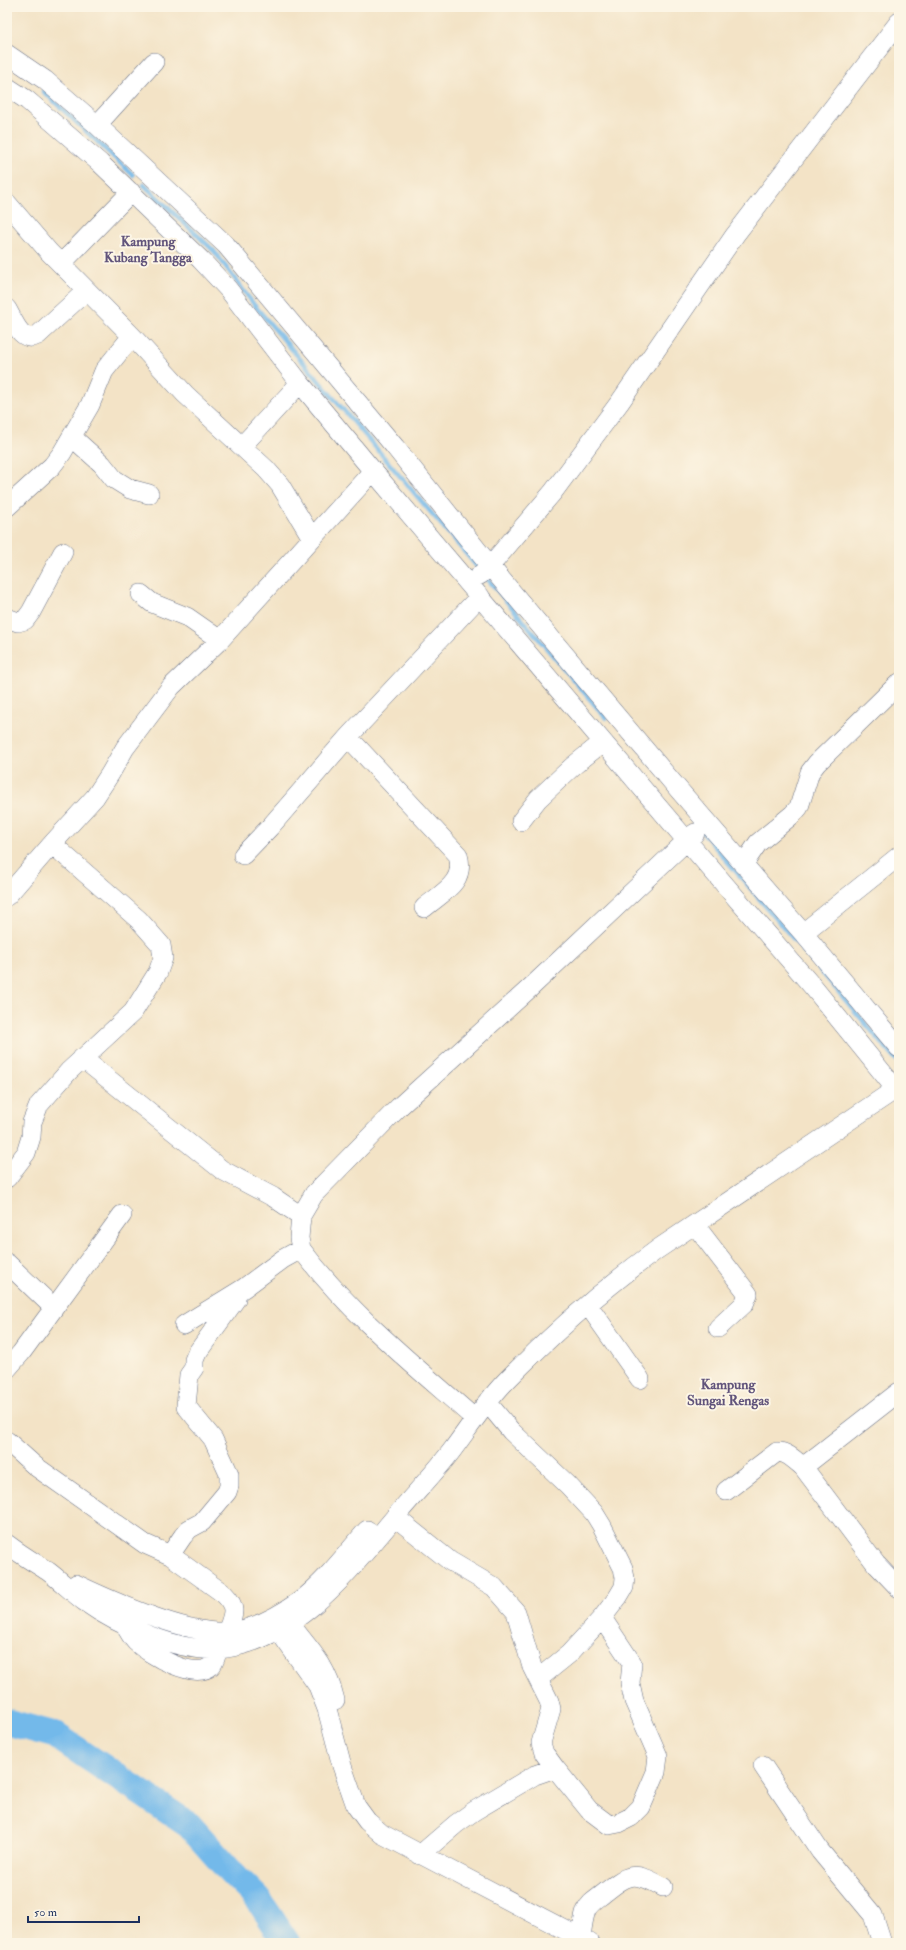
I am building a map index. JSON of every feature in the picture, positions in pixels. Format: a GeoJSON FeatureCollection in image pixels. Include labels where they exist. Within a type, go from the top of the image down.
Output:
{"type":"FeatureCollection","features":[{"type":"Feature","properties":{"kind":"street"},"geometry":{"type":"LineString","coordinates":[[244,855],[270,828],[348,737],[553,492],[620,402],[735,235],[899,22]]}},
{"type":"Feature","properties":{"kind":"street"},"geometry":{"type":"LineString","coordinates":[[7,54],[45,80],[97,125],[226,245],[395,447],[480,579],[603,742],[697,831],[743,865],[803,933],[899,1048]]}},
{"type":"Feature","properties":{"kind":"street"},"geometry":{"type":"LineString","coordinates":[[97,125],[154,62]]}},
{"type":"Feature","properties":{"kind":"street"},"geometry":{"type":"LineString","coordinates":[[7,87],[27,100],[132,192],[201,260],[227,278],[300,383],[373,471],[480,579],[697,831],[813,986],[898,1090],[625,1273],[588,1305],[504,1383],[472,1421],[452,1450],[353,1568],[323,1598],[309,1619],[308,1628],[317,1656],[331,1684],[342,1724],[345,1746],[344,1772]]}},
{"type":"Feature","properties":{"kind":"street"},"geometry":{"type":"LineString","coordinates":[[61,264],[132,192]]}},
{"type":"Feature","properties":{"kind":"street"},"geometry":{"type":"LineString","coordinates":[[7,203],[86,291],[132,336],[185,394],[242,446],[280,485],[312,538]]}},
{"type":"Feature","properties":{"kind":"street"},"geometry":{"type":"LineString","coordinates":[[226,245],[227,278]]}},
{"type":"Feature","properties":{"kind":"street"},"geometry":{"type":"LineString","coordinates":[[7,309],[22,334],[26,338],[32,338],[38,335],[86,291]]}},
{"type":"Feature","properties":{"kind":"street"},"geometry":{"type":"LineString","coordinates":[[7,507],[52,466],[72,437],[90,405],[104,371],[132,336]]}},
{"type":"Feature","properties":{"kind":"street"},"geometry":{"type":"LineString","coordinates":[[242,446],[300,383]]}},
{"type":"Feature","properties":{"kind":"street"},"geometry":{"type":"LineString","coordinates":[[72,437],[102,464],[114,479],[130,489],[149,494]]}},
{"type":"Feature","properties":{"kind":"street"},"geometry":{"type":"LineString","coordinates":[[7,896],[95,796],[125,748],[171,687],[220,640],[373,471]]}},
{"type":"Feature","properties":{"kind":"street"},"geometry":{"type":"LineString","coordinates":[[7,618],[18,622],[25,620],[31,612],[63,552]]}},
{"type":"Feature","properties":{"kind":"street"},"geometry":{"type":"LineString","coordinates":[[141,594],[152,603],[187,617],[220,640]]}},
{"type":"Feature","properties":{"kind":"street"},"geometry":{"type":"LineString","coordinates":[[743,865],[758,843],[793,814],[799,807],[810,772],[817,763],[899,683]]}},
{"type":"Feature","properties":{"kind":"street"},"geometry":{"type":"LineString","coordinates":[[348,737],[458,855],[460,869],[456,881],[424,908]]}},
{"type":"Feature","properties":{"kind":"street"},"geometry":{"type":"LineString","coordinates":[[521,821],[538,798],[572,767],[603,742]]}},
{"type":"Feature","properties":{"kind":"street"},"geometry":{"type":"LineString","coordinates":[[472,1421],[385,1340],[318,1272],[301,1249],[299,1238],[301,1216],[314,1194],[399,1107],[530,988],[697,831]]}},
{"type":"Feature","properties":{"kind":"street"},"geometry":{"type":"LineString","coordinates":[[7,1178],[26,1153],[31,1137],[32,1122],[39,1105],[82,1058],[132,1012],[158,972],[163,958],[161,945],[139,920],[52,844]]}},
{"type":"Feature","properties":{"kind":"street"},"geometry":{"type":"LineString","coordinates":[[803,933],[899,856]]}},
{"type":"Feature","properties":{"kind":"street"},"geometry":{"type":"LineString","coordinates":[[82,1058],[222,1170],[273,1197],[301,1216]]}},
{"type":"Feature","properties":{"kind":"street"},"geometry":{"type":"LineString","coordinates":[[7,1369],[22,1353],[122,1215]]}},
{"type":"Feature","properties":{"kind":"street"},"geometry":{"type":"LineString","coordinates":[[695,1225],[748,1294],[744,1304],[718,1328]]}},
{"type":"Feature","properties":{"kind":"street"},"geometry":{"type":"LineString","coordinates":[[184,1325],[244,1288],[283,1259],[301,1249]]}},
{"type":"Feature","properties":{"kind":"street"},"geometry":{"type":"LineString","coordinates":[[7,1263],[54,1308]]}},
{"type":"Feature","properties":{"kind":"street"},"geometry":{"type":"LineString","coordinates":[[170,1555],[189,1529],[202,1522],[227,1492],[229,1486],[229,1474],[214,1439],[190,1412],[186,1406],[186,1400],[189,1375],[194,1368],[194,1360],[217,1323],[244,1288]]}},
{"type":"Feature","properties":{"kind":"street"},"geometry":{"type":"LineString","coordinates":[[588,1305],[640,1379]]}},
{"type":"Feature","properties":{"kind":"street"},"geometry":{"type":"LineString","coordinates":[[803,1467],[899,1392]]}},
{"type":"Feature","properties":{"kind":"street"},"geometry":{"type":"LineString","coordinates":[[487,1402],[511,1431],[594,1513],[623,1568],[625,1578],[624,1587],[602,1618],[569,1654],[538,1679]]}},
{"type":"Feature","properties":{"kind":"street"},"geometry":{"type":"LineString","coordinates":[[279,1621],[317,1585],[444,1445],[472,1421]]}},
{"type":"Feature","properties":{"kind":"street"},"geometry":{"type":"LineString","coordinates":[[7,1441],[36,1466],[145,1544],[170,1555],[224,1594],[232,1602],[234,1612],[233,1639]]}},
{"type":"Feature","properties":{"kind":"street"},"geometry":{"type":"LineString","coordinates":[[726,1491],[777,1452],[785,1453],[803,1467],[876,1564],[899,1588]]}},
{"type":"Feature","properties":{"kind":"street"},"geometry":{"type":"LineString","coordinates":[[395,1517],[450,1561],[494,1587],[516,1612],[532,1667],[549,1701],[551,1709],[541,1743],[544,1753],[589,1810],[609,1825],[619,1824],[631,1817],[641,1807],[656,1772],[658,1756],[634,1701],[630,1683],[632,1663],[602,1618]]}},
{"type":"Feature","properties":{"kind":"street"},"geometry":{"type":"LineString","coordinates":[[7,1544],[50,1573],[86,1602],[124,1624],[146,1634],[183,1646],[218,1649],[233,1639],[239,1631],[279,1621],[323,1598]]}},
{"type":"Feature","properties":{"kind":"street"},"geometry":{"type":"LineString","coordinates":[[50,1573],[108,1599],[150,1615],[233,1639],[268,1645],[297,1655]]}},
{"type":"Feature","properties":{"kind":"street"},"geometry":{"type":"LineString","coordinates":[[279,1621],[297,1655],[318,1686],[327,1709],[344,1772],[356,1806],[367,1821],[382,1834],[585,1941],[586,1910],[590,1903],[623,1878],[632,1876],[646,1878],[663,1887]]}},
{"type":"Feature","properties":{"kind":"street"},"geometry":{"type":"LineString","coordinates":[[279,1621],[317,1656]]}},
{"type":"Feature","properties":{"kind":"street"},"geometry":{"type":"LineString","coordinates":[[762,1766],[820,1851],[873,1914],[882,1943]]}},
{"type":"Feature","properties":{"kind":"street"},"geometry":{"type":"LineString","coordinates":[[420,1855],[474,1810],[535,1775],[555,1768]]}},
{"type":"Feature","properties":{"kind":"waterway"},"geometry":{"type":"LineString","coordinates":[[43,91],[133,175]]}},
{"type":"Feature","properties":{"kind":"waterway"},"geometry":{"type":"LineString","coordinates":[[144,185],[214,251],[255,306],[479,569]]}},
{"type":"Feature","properties":{"kind":"waterway"},"geometry":{"type":"LineString","coordinates":[[485,576],[606,718]]}},
{"type":"Feature","properties":{"kind":"waterway"},"geometry":{"type":"LineString","coordinates":[[700,829],[899,1063]]}},
{"type":"Feature","properties":{"kind":"waterway"},"geometry":{"type":"LineString","coordinates":[[7,1722],[55,1735],[189,1825],[227,1868],[258,1899],[287,1943]]}},
{"type":"Feature","properties":{"kind":"district","name":"Kampung Kubang Tangga"},"geometry":{"type":"Point","coordinates":[148,250]}},
{"type":"Feature","properties":{"kind":"district","name":"Kampung Sungai Rengas"},"geometry":{"type":"Point","coordinates":[728,1392]}}]}
